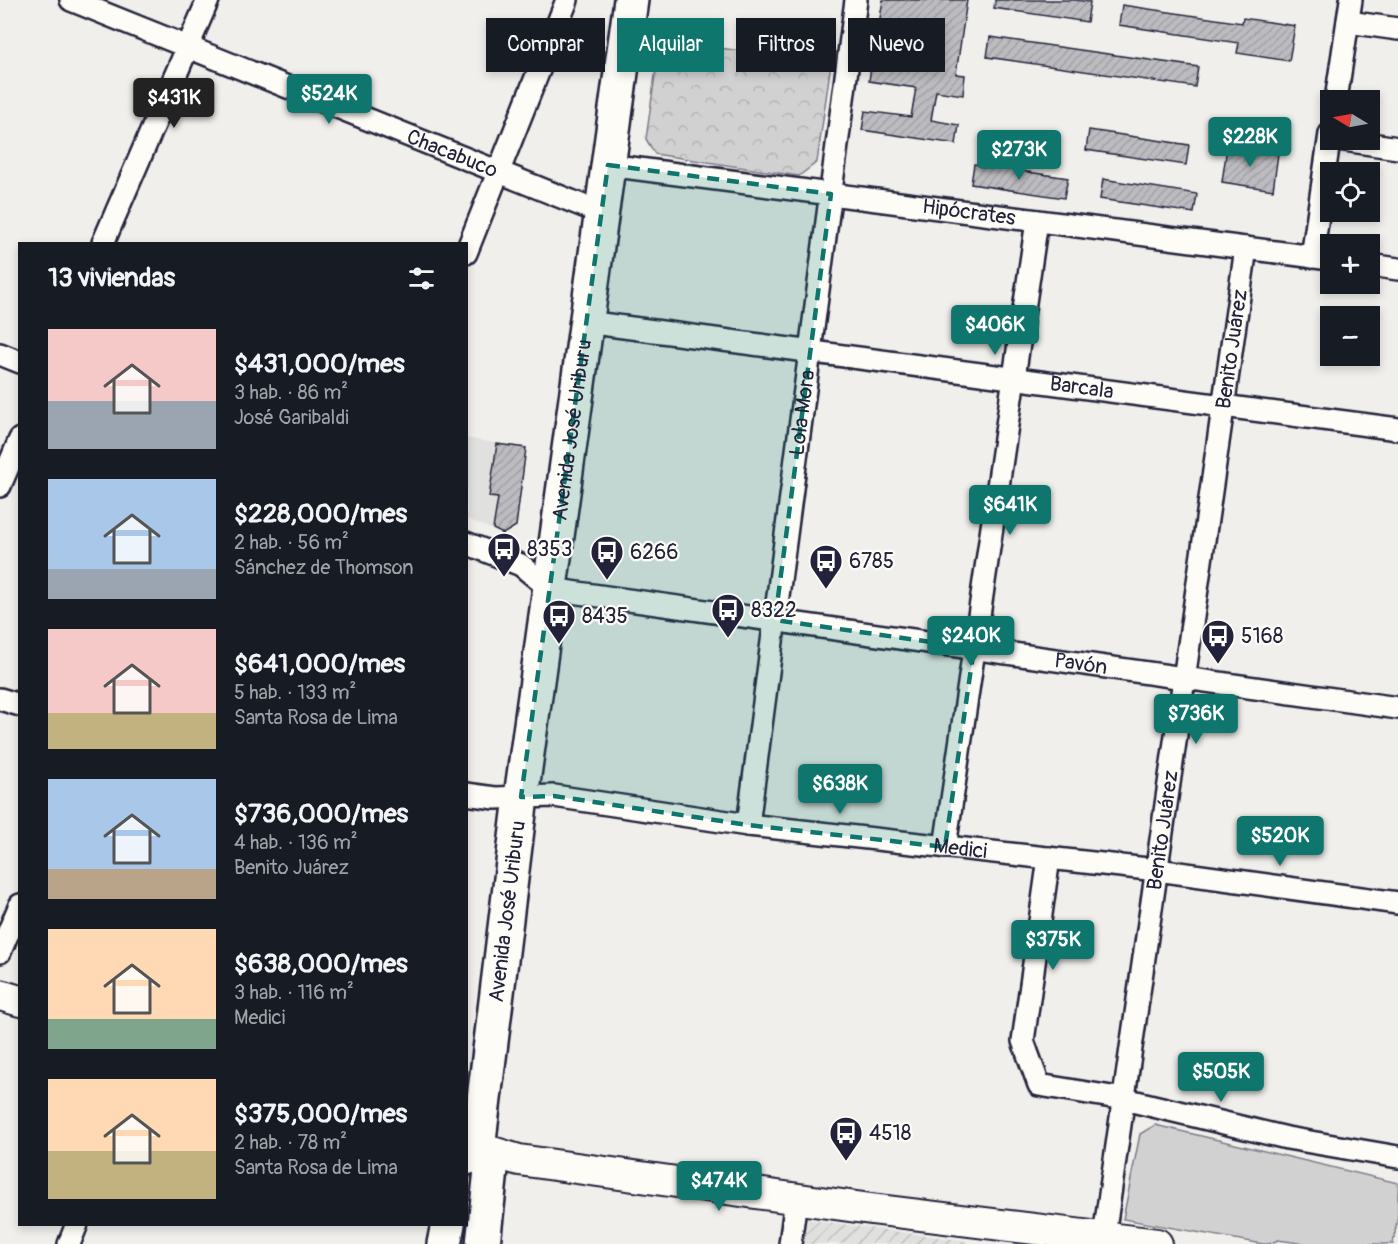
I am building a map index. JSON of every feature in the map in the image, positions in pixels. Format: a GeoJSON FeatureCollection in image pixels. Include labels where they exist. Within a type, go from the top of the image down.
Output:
{"type":"FeatureCollection","features":[{"type":"Feature","properties":{"kind":"main road","name":"Avenida José Uriburu"},"geometry":{"type":"LineString","coordinates":[[469,1149],[522,797],[631,0]]}},
{"type":"Feature","properties":{"kind":"main road"},"geometry":{"type":"LineString","coordinates":[[0,995],[18,1000]]}},
{"type":"Feature","properties":{"kind":"main road"},"geometry":{"type":"LineString","coordinates":[[469,1149],[519,1160],[796,1199],[1156,1244]]}},
{"type":"Feature","properties":{"kind":"main road"},"geometry":{"type":"LineString","coordinates":[[469,1149],[491,1170],[483,1244]]}},
{"type":"Feature","properties":{"kind":"main road"},"geometry":{"type":"LineString","coordinates":[[444,1244],[448,1226]]}},
{"type":"Feature","properties":{"kind":"street","name":"Chacabuco"},"geometry":{"type":"LineString","coordinates":[[71,0],[601,213]]}},
{"type":"Feature","properties":{"kind":"street"},"geometry":{"type":"LineString","coordinates":[[103,242],[208,0]]}},
{"type":"Feature","properties":{"kind":"street"},"geometry":{"type":"LineString","coordinates":[[468,248],[567,0]]}},
{"type":"Feature","properties":{"kind":"street","name":"Lola Mora"},"geometry":{"type":"LineString","coordinates":[[748,825],[856,0]]}},
{"type":"Feature","properties":{"kind":"street"},"geometry":{"type":"LineString","coordinates":[[1338,90],[1351,0]]}},
{"type":"Feature","properties":{"kind":"street"},"geometry":{"type":"LineString","coordinates":[[1348,22],[1398,29]]}},
{"type":"Feature","properties":{"kind":"street"},"geometry":{"type":"LineString","coordinates":[[1380,145],[1398,148]]}},
{"type":"Feature","properties":{"kind":"street"},"geometry":{"type":"LineString","coordinates":[[1323,234],[1329,150]]}},
{"type":"Feature","properties":{"kind":"street","name":"Hipócrates"},"geometry":{"type":"LineString","coordinates":[[608,165],[1320,258]]}},
{"type":"Feature","properties":{"kind":"street"},"geometry":{"type":"LineString","coordinates":[[945,847],[1036,221]]}},
{"type":"Feature","properties":{"kind":"street","name":"Benito Juárez"},"geometry":{"type":"LineString","coordinates":[[1104,1236],[1246,248]]}},
{"type":"Feature","properties":{"kind":"street"},"geometry":{"type":"LineString","coordinates":[[1380,266],[1398,268]]}},
{"type":"Feature","properties":{"kind":"street","name":"Barcala"},"geometry":{"type":"LineString","coordinates":[[586,322],[1398,429]]}},
{"type":"Feature","properties":{"kind":"street"},"geometry":{"type":"LineString","coordinates":[[0,354],[18,361]]}},
{"type":"Feature","properties":{"kind":"street"},"geometry":{"type":"LineString","coordinates":[[0,486],[18,444]]}},
{"type":"Feature","properties":{"kind":"street"},"geometry":{"type":"LineString","coordinates":[[468,544],[521,565],[550,589]]}},
{"type":"Feature","properties":{"kind":"street","name":"Pavón"},"geometry":{"type":"LineString","coordinates":[[550,589],[1398,708]]}},
{"type":"Feature","properties":{"kind":"street"},"geometry":{"type":"LineString","coordinates":[[0,699],[18,704]]}},
{"type":"Feature","properties":{"kind":"street","name":"Medici"},"geometry":{"type":"LineString","coordinates":[[468,794],[495,798],[554,796],[748,825],[1157,870],[1398,903]]}},
{"type":"Feature","properties":{"kind":"street"},"geometry":{"type":"LineString","coordinates":[[1049,858],[1023,1041],[1039,1085],[1124,1099],[1287,1138],[1398,1157]]}},
{"type":"Feature","properties":{"kind":"street"},"geometry":{"type":"LineString","coordinates":[[0,952],[18,910]]}},
{"type":"Feature","properties":{"kind":"street"},"geometry":{"type":"LineString","coordinates":[[790,1244],[796,1199]]}},
{"type":"Feature","properties":{"kind":"street"},"geometry":{"type":"LineString","coordinates":[[69,1244],[76,1226]]}},
{"type":"Feature","properties":{"kind":"highlighted area"},"geometry":{"type":"Polygon","coordinates":[[[608,165],[831,194],[775,620],[974,648],[945,847],[748,825],[554,796],[521,797],[608,165]]]}},
{"type":"Feature","properties":{"kind":"shaded area"},"geometry":{"type":"Polygon","coordinates":[[[468,438],[526,448],[516,526],[503,534],[468,519],[468,438]]]}},
{"type":"Feature","properties":{"kind":"shaded area"},"geometry":{"type":"Polygon","coordinates":[[[804,1219],[967,1241],[967,1244],[801,1244],[804,1219]]]}},
{"type":"Feature","properties":{"kind":"green space"},"geometry":{"type":"Polygon","coordinates":[[[724,49],[736,50],[736,72],[830,72],[817,162],[799,176],[655,154],[646,139],[655,72],[724,72],[724,49]]]}},
{"type":"Feature","properties":{"kind":"green space"},"geometry":{"type":"Polygon","coordinates":[[[1155,1125],[1398,1183],[1398,1215],[1393,1244],[1307,1244],[1278,1240],[1263,1244],[1123,1219],[1140,1134],[1155,1125]]]}},
{"type":"Feature","properties":{"kind":"green space"},"geometry":{"type":"Polygon","coordinates":[[[468,1179],[476,1179],[470,1244],[452,1244],[455,1226],[468,1226],[468,1179]]]}},
{"type":"Feature","properties":{"kind":"building"},"geometry":{"type":"Polygon","coordinates":[[[883,0],[967,0],[956,74],[965,75],[963,95],[936,91],[931,120],[959,125],[956,144],[862,130],[865,111],[911,117],[916,88],[869,81],[870,72],[945,72],[945,18],[880,18],[883,0]]]}},
{"type":"Feature","properties":{"kind":"building"},"geometry":{"type":"Polygon","coordinates":[[[995,0],[1090,2],[1087,22],[994,8],[995,0]]]}},
{"type":"Feature","properties":{"kind":"building"},"geometry":{"type":"Polygon","coordinates":[[[1122,5],[1242,23],[1243,18],[1295,26],[1289,61],[1237,53],[1239,43],[1119,25],[1122,5]]]}},
{"type":"Feature","properties":{"kind":"building"},"geometry":{"type":"Polygon","coordinates":[[[990,37],[1198,67],[1195,87],[987,57],[990,37]]]}},
{"type":"Feature","properties":{"kind":"building"},"geometry":{"type":"Polygon","coordinates":[[[1089,130],[1189,145],[1186,165],[1086,150],[1089,130]]]}},
{"type":"Feature","properties":{"kind":"building"},"geometry":{"type":"Polygon","coordinates":[[[1227,147],[1278,154],[1273,190],[1222,182],[1227,147]]]}},
{"type":"Feature","properties":{"kind":"building"},"geometry":{"type":"Polygon","coordinates":[[[974,164],[1068,178],[1064,198],[971,184],[974,164]]]}},
{"type":"Feature","properties":{"kind":"building"},"geometry":{"type":"Polygon","coordinates":[[[1103,179],[1197,194],[1194,213],[1100,199],[1103,179]]]}},
{"type":"Feature","properties":{"kind":"building"},"geometry":{"type":"Polygon","coordinates":[[[497,444],[526,448],[516,526],[503,534],[493,529],[498,498],[489,497],[497,444]]]}},
{"type":"Feature","properties":{"kind":"place","name":"8353"},"geometry":{"type":"Point","coordinates":[504,578]}},
{"type":"Feature","properties":{"kind":"place","name":"6266"},"geometry":{"type":"Point","coordinates":[607,581]}},
{"type":"Feature","properties":{"kind":"place","name":"6785"},"geometry":{"type":"Point","coordinates":[826,590]}},
{"type":"Feature","properties":{"kind":"place","name":"8322"},"geometry":{"type":"Point","coordinates":[728,639]}},
{"type":"Feature","properties":{"kind":"place","name":"8435"},"geometry":{"type":"Point","coordinates":[559,645]}},
{"type":"Feature","properties":{"kind":"place","name":"5168"},"geometry":{"type":"Point","coordinates":[1218,665]}},
{"type":"Feature","properties":{"kind":"place","name":"4518"},"geometry":{"type":"Point","coordinates":[846,1162]}}]}
